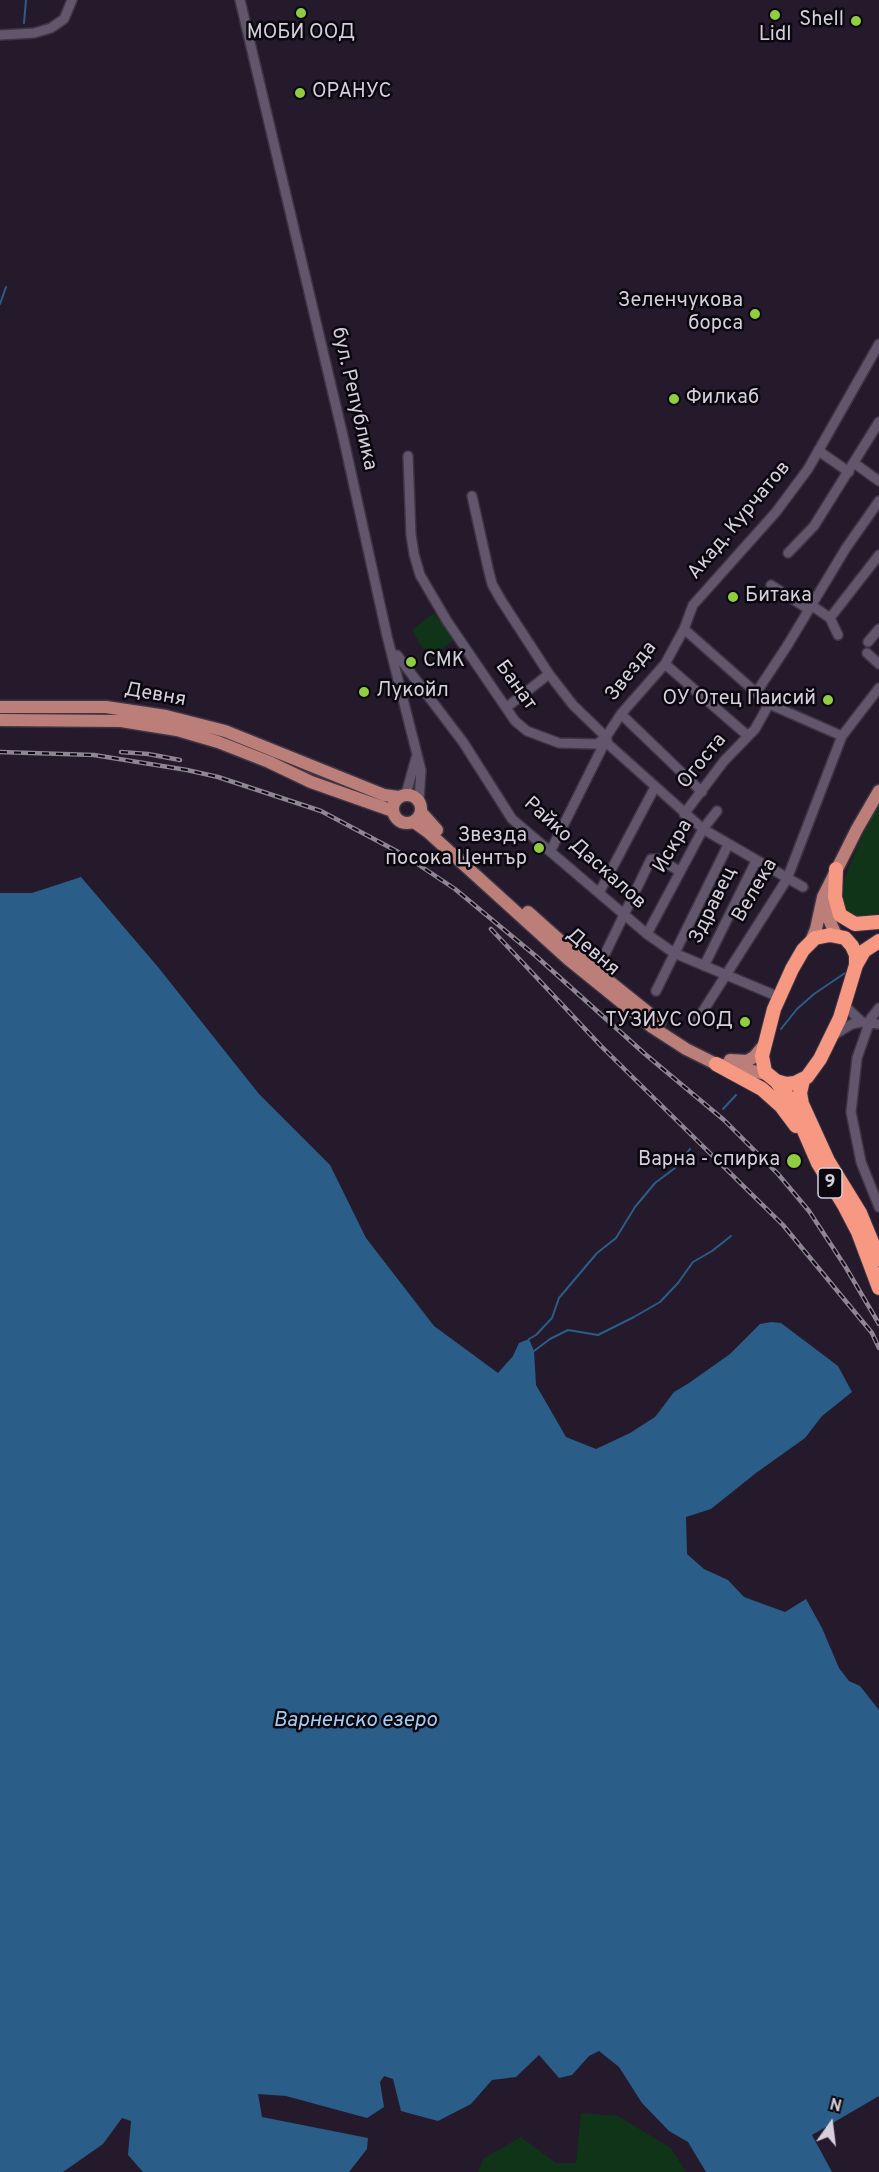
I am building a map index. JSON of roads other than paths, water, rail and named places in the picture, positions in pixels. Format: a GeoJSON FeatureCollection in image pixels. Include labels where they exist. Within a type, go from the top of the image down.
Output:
{"type":"FeatureCollection","features":[{"type":"Feature","properties":{"kind":"highway"},"geometry":{"type":"LineString","coordinates":[[836,869],[834,897],[840,915],[855,924],[879,924]]}},
{"type":"Feature","properties":{"kind":"highway"},"geometry":{"type":"LineString","coordinates":[[811,941],[819,936],[855,935],[879,924]]}},
{"type":"Feature","properties":{"kind":"highway","name":"9"},"geometry":{"type":"LineString","coordinates":[[838,935],[852,946],[856,955],[856,966]]}},
{"type":"Feature","properties":{"kind":"highway","name":"9"},"geometry":{"type":"LineString","coordinates":[[811,941],[797,959],[779,997],[764,1045],[762,1061],[771,1078],[791,1101],[813,1152],[858,1232],[879,1288]]}},
{"type":"Feature","properties":{"kind":"highway"},"geometry":{"type":"LineString","coordinates":[[771,1078],[786,1084],[803,1080],[817,1064],[845,1006],[856,966],[864,951],[879,941]]}},
{"type":"Feature","properties":{"kind":"highway"},"geometry":{"type":"LineString","coordinates":[[716,1064],[753,1083],[781,1106],[813,1152]]}},
{"type":"Feature","properties":{"kind":"highway","name":"9"},"geometry":{"type":"LineString","coordinates":[[803,1080],[800,1093],[805,1109],[828,1161],[860,1213],[879,1259]]}},
{"type":"Feature","properties":{"kind":"main road","name":"Девня"},"geometry":{"type":"LineString","coordinates":[[0,707],[106,707],[166,716],[225,731],[384,795],[402,796]]}},
{"type":"Feature","properties":{"kind":"main road","name":"Девня"},"geometry":{"type":"LineString","coordinates":[[0,720],[121,721],[177,730],[218,742],[311,782],[393,811]]}},
{"type":"Feature","properties":{"kind":"main road","name":"9"},"geometry":{"type":"LineString","coordinates":[[811,941],[823,897],[879,791]]}},
{"type":"Feature","properties":{"kind":"main road"},"geometry":{"type":"LineString","coordinates":[[402,796],[416,797],[418,812],[408,823],[398,820],[393,811],[393,806],[402,796]]}},
{"type":"Feature","properties":{"kind":"main road","name":"Девня"},"geometry":{"type":"LineString","coordinates":[[418,812],[575,954],[651,1016],[676,1033],[708,1052],[742,1062],[751,1059],[764,1045]]}},
{"type":"Feature","properties":{"kind":"main road","name":"Девня"},"geometry":{"type":"LineString","coordinates":[[418,812],[428,832],[568,959],[633,1012],[675,1042],[716,1064],[771,1078]]}},
{"type":"Feature","properties":{"kind":"main road","name":"9"},"geometry":{"type":"LineString","coordinates":[[827,889],[827,915],[838,935]]}},
{"type":"Feature","properties":{"kind":"street"},"geometry":{"type":"LineString","coordinates":[[0,35],[34,33],[51,28],[64,19],[72,0]]}},
{"type":"Feature","properties":{"kind":"street","name":"бул. Република"},"geometry":{"type":"LineString","coordinates":[[234,0],[251,51]]}},
{"type":"Feature","properties":{"kind":"street","name":"бул. Република"},"geometry":{"type":"LineString","coordinates":[[240,0],[421,774],[418,812]]}},
{"type":"Feature","properties":{"kind":"street","name":"Акад. Курчатов"},"geometry":{"type":"LineString","coordinates":[[684,629],[693,605],[776,512],[808,469],[879,344]]}},
{"type":"Feature","properties":{"kind":"street"},"geometry":{"type":"LineString","coordinates":[[788,553],[814,526],[879,422]]}},
{"type":"Feature","properties":{"kind":"street"},"geometry":{"type":"LineString","coordinates":[[819,449],[849,472]]}},
{"type":"Feature","properties":{"kind":"street","name":"Банат"},"geometry":{"type":"LineString","coordinates":[[408,456],[411,535],[414,554],[420,575],[447,621],[515,721],[527,731],[559,743],[597,744],[606,739],[573,705],[549,674],[492,584],[472,496]]}},
{"type":"Feature","properties":{"kind":"street"},"geometry":{"type":"LineString","coordinates":[[855,462],[879,481]]}},
{"type":"Feature","properties":{"kind":"street"},"geometry":{"type":"LineString","coordinates":[[756,693],[846,548],[879,501]]}},
{"type":"Feature","properties":{"kind":"street"},"geometry":{"type":"LineString","coordinates":[[830,618],[879,555]]}},
{"type":"Feature","properties":{"kind":"street"},"geometry":{"type":"LineString","coordinates":[[771,585],[830,618],[838,634]]}},
{"type":"Feature","properties":{"kind":"street"},"geometry":{"type":"LineString","coordinates":[[684,629],[769,704],[842,736]]}},
{"type":"Feature","properties":{"kind":"street","name":"Звезда"},"geometry":{"type":"LineString","coordinates":[[551,850],[606,739],[621,714],[666,664],[684,629]]}},
{"type":"Feature","properties":{"kind":"street"},"geometry":{"type":"LineString","coordinates":[[868,642],[879,629]]}},
{"type":"Feature","properties":{"kind":"street"},"geometry":{"type":"LineString","coordinates":[[867,653],[879,664]]}},
{"type":"Feature","properties":{"kind":"street","name":"Райко Даскалов"},"geometry":{"type":"LineString","coordinates":[[392,655],[397,655],[462,742],[513,819],[624,915],[674,953],[779,997]]}},
{"type":"Feature","properties":{"kind":"street"},"geometry":{"type":"LineString","coordinates":[[666,664],[748,736]]}},
{"type":"Feature","properties":{"kind":"street"},"geometry":{"type":"LineString","coordinates":[[507,707],[549,674]]}},
{"type":"Feature","properties":{"kind":"street","name":"Велека"},"geometry":{"type":"LineString","coordinates":[[696,1022],[788,879],[842,736],[879,688]]}},
{"type":"Feature","properties":{"kind":"street","name":"Огоста"},"geometry":{"type":"LineString","coordinates":[[684,814],[724,761],[755,729],[769,704]]}},
{"type":"Feature","properties":{"kind":"street"},"geometry":{"type":"LineString","coordinates":[[621,714],[702,792]]}},
{"type":"Feature","properties":{"kind":"street"},"geometry":{"type":"LineString","coordinates":[[606,739],[684,814],[703,829],[803,887]]}},
{"type":"Feature","properties":{"kind":"street"},"geometry":{"type":"LineString","coordinates":[[402,796],[417,756]]}},
{"type":"Feature","properties":{"kind":"street"},"geometry":{"type":"LineString","coordinates":[[599,893],[655,787]]}},
{"type":"Feature","properties":{"kind":"street","name":"Искра"},"geometry":{"type":"LineString","coordinates":[[647,934],[703,829],[717,812]]}},
{"type":"Feature","properties":{"kind":"street"},"geometry":{"type":"LineString","coordinates":[[656,992],[728,844]]}},
{"type":"Feature","properties":{"kind":"street"},"geometry":{"type":"LineString","coordinates":[[604,956],[651,859],[657,859],[680,871]]}},
{"type":"Feature","properties":{"kind":"street","name":"Здравец"},"geometry":{"type":"LineString","coordinates":[[704,966],[756,861]]}},
{"type":"Feature","properties":{"kind":"street"},"geometry":{"type":"LineString","coordinates":[[845,1006],[870,1023]]}},
{"type":"Feature","properties":{"kind":"street"},"geometry":{"type":"LineString","coordinates":[[879,1008],[871,1018],[857,1058],[851,1112],[861,1162],[879,1207]]}},
{"type":"Feature","properties":{"kind":"street"},"geometry":{"type":"LineString","coordinates":[[832,1036],[847,1026],[870,1023]]}},
{"type":"Feature","properties":{"kind":"water","name":"Варненско езеро"},"geometry":{"type":"Polygon","coordinates":[[[81,877],[158,967],[259,1094],[330,1165],[366,1238],[434,1326],[498,1373],[513,1356],[519,1343],[529,1339],[534,1351],[536,1385],[566,1437],[596,1449],[630,1433],[655,1417],[674,1392],[730,1354],[760,1324],[781,1323],[838,1366],[852,1392],[822,1416],[805,1438],[711,1509],[686,1517],[687,1554],[704,1569],[728,1580],[744,1597],[785,1612],[806,1599],[822,1628],[839,1668],[849,1681],[860,1686],[879,1710],[879,2096],[812,2135],[832,2172],[706,2172],[688,2142],[669,2131],[642,2103],[619,2067],[599,2051],[589,2056],[572,2075],[559,2078],[539,2055],[516,2077],[492,2080],[471,2104],[438,2121],[401,2111],[393,2079],[384,2076],[380,2082],[384,2107],[367,2118],[286,2096],[258,2094],[262,2117],[368,2138],[367,2149],[349,2172],[143,2172],[128,2155],[131,2121],[122,2118],[103,2144],[63,2172],[0,2172],[0,893],[32,893],[81,877]]]}},
{"type":"Feature","properties":{"kind":"waterway"},"geometry":{"type":"LineString","coordinates":[[24,23],[26,0]]}},
{"type":"Feature","properties":{"kind":"waterway"},"geometry":{"type":"LineString","coordinates":[[0,304],[6,287]]}},
{"type":"Feature","properties":{"kind":"waterway"},"geometry":{"type":"LineString","coordinates":[[781,1029],[797,1009],[814,994],[845,973]]}},
{"type":"Feature","properties":{"kind":"waterway"},"geometry":{"type":"LineString","coordinates":[[723,1109],[736,1095]]}},
{"type":"Feature","properties":{"kind":"waterway"},"geometry":{"type":"LineString","coordinates":[[529,1339],[552,1318],[559,1298],[597,1253],[616,1238],[635,1207],[655,1183],[675,1168],[690,1149]]}},
{"type":"Feature","properties":{"kind":"waterway"},"geometry":{"type":"LineString","coordinates":[[534,1351],[550,1339],[568,1330],[598,1335],[660,1302],[693,1262],[731,1236]]}},
{"type":"Feature","properties":{"kind":"railway"},"geometry":{"type":"LineString","coordinates":[[0,752],[94,755],[218,777],[321,811],[404,855],[455,889],[537,957],[645,1054],[724,1120],[778,1174],[809,1211],[879,1324]]}},
{"type":"Feature","properties":{"kind":"railway"},"geometry":{"type":"LineString","coordinates":[[121,752],[180,760]]}},
{"type":"Feature","properties":{"kind":"railway"},"geometry":{"type":"LineString","coordinates":[[491,929],[602,1047],[783,1225],[872,1333],[879,1348]]}},
{"type":"Feature","properties":{"kind":"place","name":"МОБИ ООД"},"geometry":{"type":"Point","coordinates":[301,13]}},
{"type":"Feature","properties":{"kind":"place","name":"Lidl"},"geometry":{"type":"Point","coordinates":[775,15]}},
{"type":"Feature","properties":{"kind":"place","name":"Shell"},"geometry":{"type":"Point","coordinates":[856,21]}},
{"type":"Feature","properties":{"kind":"place","name":"ОРАНУС"},"geometry":{"type":"Point","coordinates":[300,93]}},
{"type":"Feature","properties":{"kind":"place","name":"Зеленчукова борса"},"geometry":{"type":"Point","coordinates":[755,314]}},
{"type":"Feature","properties":{"kind":"place","name":"Филкаб"},"geometry":{"type":"Point","coordinates":[674,399]}},
{"type":"Feature","properties":{"kind":"place","name":"Битака"},"geometry":{"type":"Point","coordinates":[733,597]}},
{"type":"Feature","properties":{"kind":"place","name":"СМК"},"geometry":{"type":"Point","coordinates":[411,662]}},
{"type":"Feature","properties":{"kind":"place","name":"Лукойл"},"geometry":{"type":"Point","coordinates":[364,692]}},
{"type":"Feature","properties":{"kind":"place","name":"ОУ Отец Паисий"},"geometry":{"type":"Point","coordinates":[828,700]}},
{"type":"Feature","properties":{"kind":"place","name":"Звезда посока Център"},"geometry":{"type":"Point","coordinates":[539,848]}},
{"type":"Feature","properties":{"kind":"place","name":"ТУЗИУС ООД"},"geometry":{"type":"Point","coordinates":[745,1022]}},
{"type":"Feature","properties":{"kind":"place","name":"Варна - спирка"},"geometry":{"type":"Point","coordinates":[794,1161]}}]}
